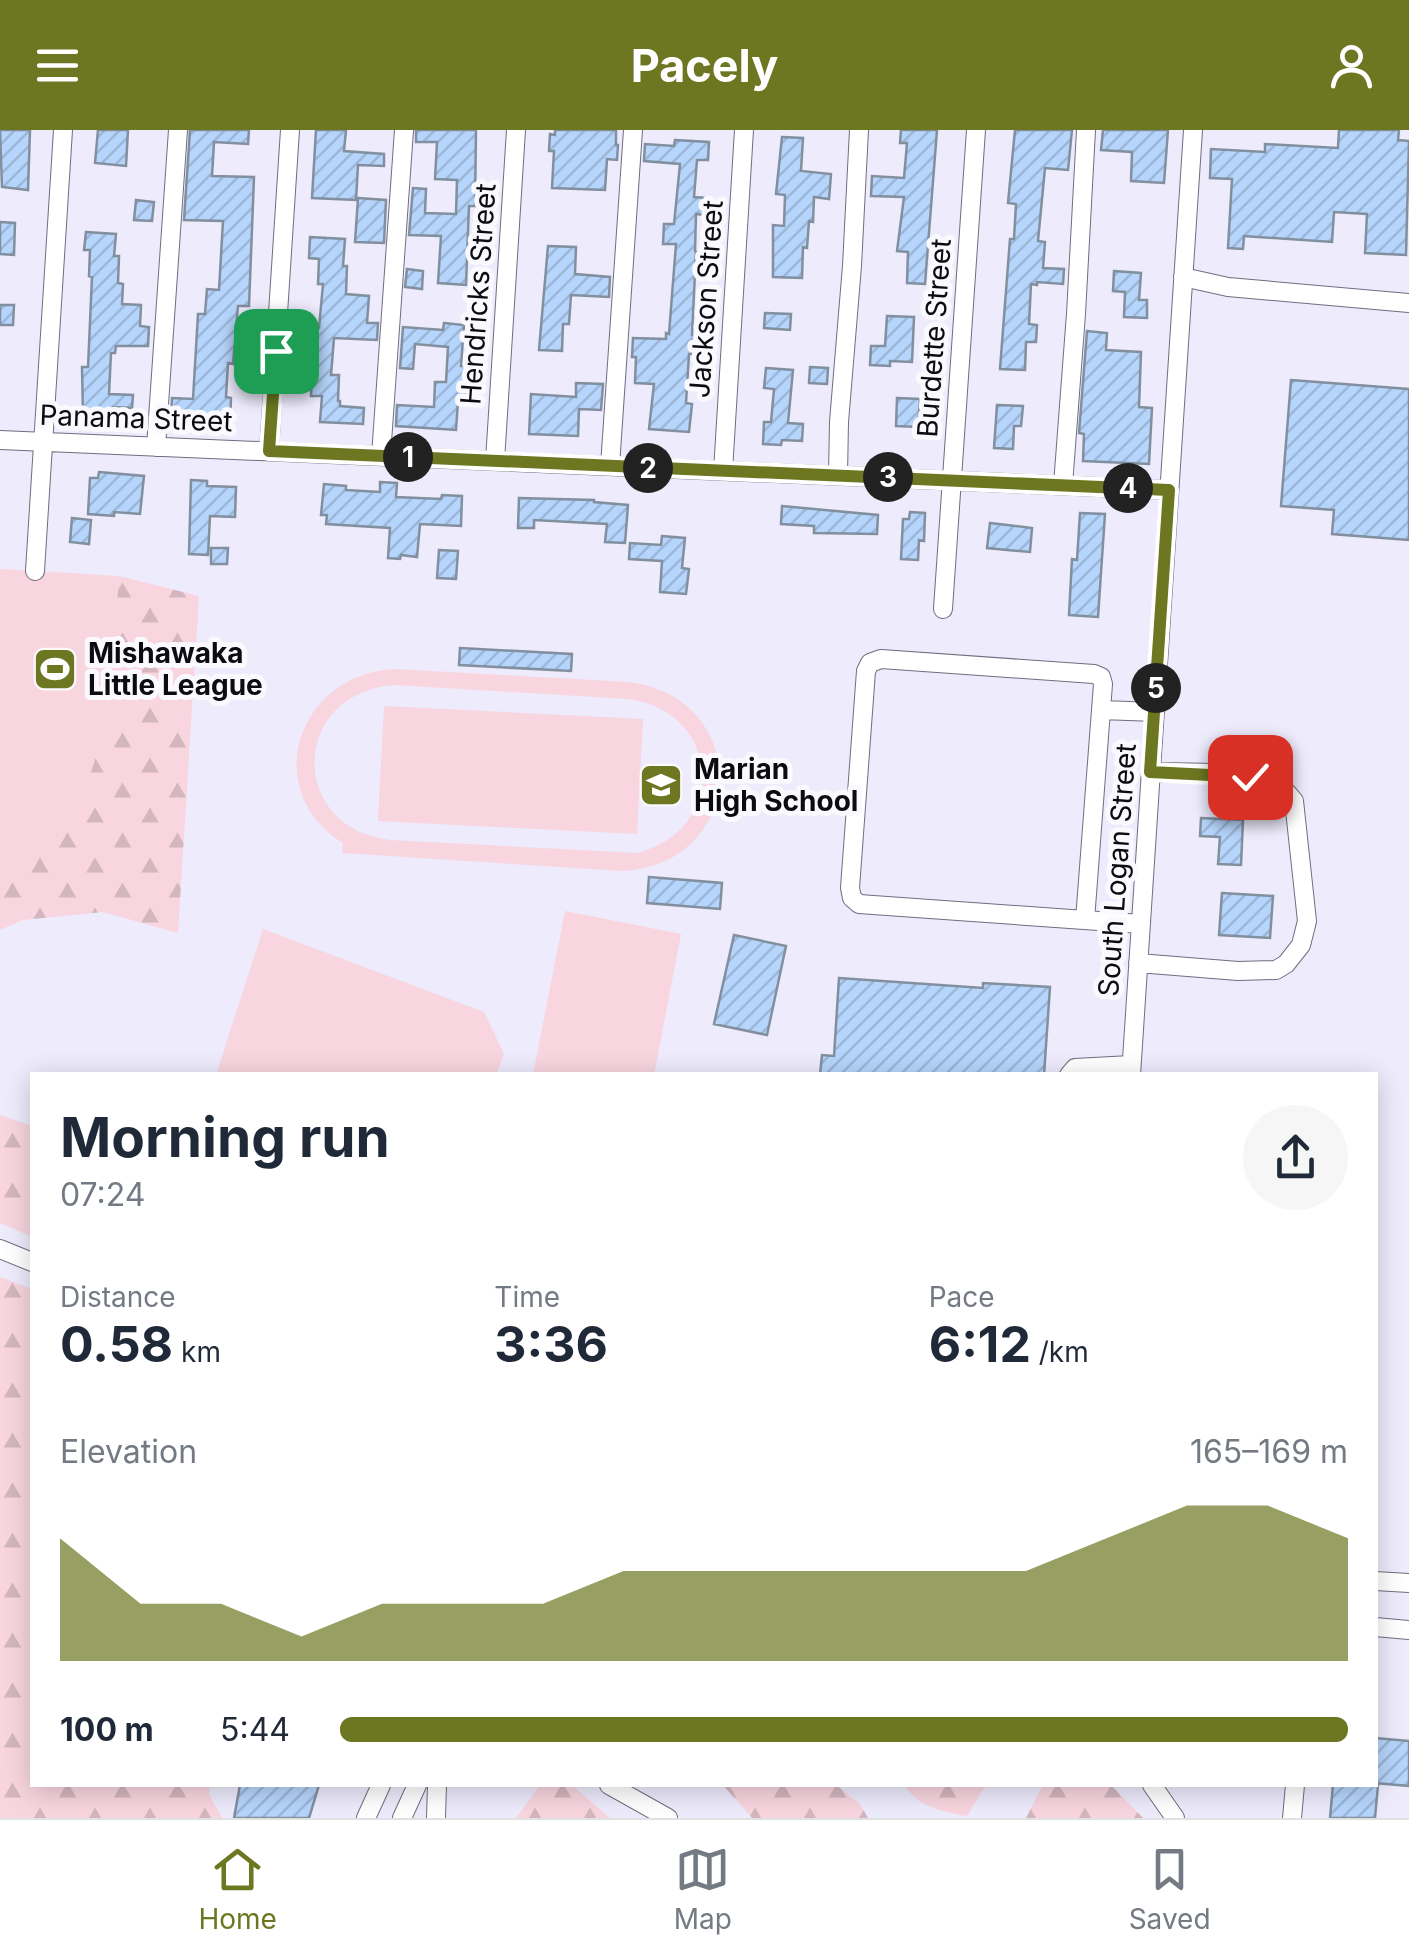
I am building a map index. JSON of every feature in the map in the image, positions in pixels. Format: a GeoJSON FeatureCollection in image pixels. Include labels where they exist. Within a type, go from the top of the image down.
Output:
{"type":"FeatureCollection","features":[{"type":"Feature","properties":{"kind":"street"},"geometry":{"type":"LineString","coordinates":[[35,571],[63,130]]}},
{"type":"Feature","properties":{"kind":"street"},"geometry":{"type":"LineString","coordinates":[[156,447],[178,130]]}},
{"type":"Feature","properties":{"kind":"street"},"geometry":{"type":"LineString","coordinates":[[269,451],[290,130]]}},
{"type":"Feature","properties":{"kind":"street"},"geometry":{"type":"LineString","coordinates":[[381,456],[404,130]]}},
{"type":"Feature","properties":{"kind":"street","name":"Hendricks Street"},"geometry":{"type":"LineString","coordinates":[[495,461],[516,130]]}},
{"type":"Feature","properties":{"kind":"street"},"geometry":{"type":"LineString","coordinates":[[610,466],[632,130]]}},
{"type":"Feature","properties":{"kind":"street","name":"Jackson Street"},"geometry":{"type":"LineString","coordinates":[[723,471],[744,130]]}},
{"type":"Feature","properties":{"kind":"street"},"geometry":{"type":"LineString","coordinates":[[838,475],[859,130]]}},
{"type":"Feature","properties":{"kind":"street","name":"Burdette Street"},"geometry":{"type":"LineString","coordinates":[[943,610],[976,130]]}},
{"type":"Feature","properties":{"kind":"street"},"geometry":{"type":"LineString","coordinates":[[1062,485],[1086,130]]}},
{"type":"Feature","properties":{"kind":"street","name":"South Logan Street"},"geometry":{"type":"LineString","coordinates":[[1131,1070],[1193,130]]}},
{"type":"Feature","properties":{"kind":"street"},"geometry":{"type":"LineString","coordinates":[[1183,277],[1228,287],[1409,303]]}},
{"type":"Feature","properties":{"kind":"street","name":"Panama Street"},"geometry":{"type":"LineString","coordinates":[[0,440],[1169,490]]}},
{"type":"Feature","properties":{"kind":"street"},"geometry":{"type":"LineString","coordinates":[[1085,920],[1102,710],[1101,677],[881,659],[870,663],[866,672],[852,898],[860,904],[1141,924]]}},
{"type":"Feature","properties":{"kind":"street"},"geometry":{"type":"LineString","coordinates":[[1102,710],[1154,712]]}},
{"type":"Feature","properties":{"kind":"street"},"geometry":{"type":"LineString","coordinates":[[1138,964],[1276,970],[1301,945],[1307,921],[1294,801],[1286,791],[1272,781],[1250,777],[1150,772]]}},
{"type":"Feature","properties":{"kind":"street"},"geometry":{"type":"LineString","coordinates":[[1072,1072],[1075,1068],[1131,1070]]}},
{"type":"Feature","properties":{"kind":"street"},"geometry":{"type":"LineString","coordinates":[[0,1249],[30,1261]]}},
{"type":"Feature","properties":{"kind":"street"},"geometry":{"type":"LineString","coordinates":[[1378,1581],[1409,1583]]}},
{"type":"Feature","properties":{"kind":"street"},"geometry":{"type":"LineString","coordinates":[[1378,1627],[1409,1630]]}},
{"type":"Feature","properties":{"kind":"street"},"geometry":{"type":"LineString","coordinates":[[366,1818],[380,1787]]}},
{"type":"Feature","properties":{"kind":"street"},"geometry":{"type":"LineString","coordinates":[[402,1818],[416,1787]]}},
{"type":"Feature","properties":{"kind":"street"},"geometry":{"type":"LineString","coordinates":[[436,1818],[437,1787]]}},
{"type":"Feature","properties":{"kind":"street"},"geometry":{"type":"LineString","coordinates":[[613,1787],[668,1818]]}},
{"type":"Feature","properties":{"kind":"street"},"geometry":{"type":"LineString","coordinates":[[1153,1787],[1175,1818]]}},
{"type":"Feature","properties":{"kind":"street"},"geometry":{"type":"LineString","coordinates":[[1292,1818],[1295,1787]]}},
{"type":"Feature","properties":{"kind":"green space","name":"Mishawaka Little League"},"geometry":{"type":"Polygon","coordinates":[[[0,569],[119,576],[105,730],[83,795],[56,837],[19,849],[13,875],[0,887],[0,569]]]}},
{"type":"Feature","properties":{"kind":"green space"},"geometry":{"type":"Polygon","coordinates":[[[119,576],[199,596],[178,933],[103,912],[23,920],[0,930],[0,887],[13,874],[19,849],[83,795],[105,730],[119,576]]]}},
{"type":"Feature","properties":{"kind":"green space"},"geometry":{"type":"Polygon","coordinates":[[[395,669],[628,682],[669,694],[698,717],[714,747],[719,780],[712,812],[694,841],[664,861],[623,871],[342,853],[343,843],[317,821],[302,795],[297,766],[301,738],[313,713],[334,691],[361,676],[395,669]],[[395,685],[360,693],[335,710],[320,734],[314,761],[319,788],[333,812],[356,830],[390,840],[637,853],[667,840],[688,821],[699,797],[702,772],[696,747],[682,725],[659,708],[628,699],[395,685]]]}},
{"type":"Feature","properties":{"kind":"green space"},"geometry":{"type":"Polygon","coordinates":[[[384,706],[643,719],[637,834],[378,821],[384,706]]]}},
{"type":"Feature","properties":{"kind":"green space"},"geometry":{"type":"Polygon","coordinates":[[[565,911],[681,934],[655,1072],[534,1072],[565,911]]]}},
{"type":"Feature","properties":{"kind":"green space"},"geometry":{"type":"Polygon","coordinates":[[[263,929],[484,1012],[504,1054],[497,1072],[217,1072],[263,929]]]}},
{"type":"Feature","properties":{"kind":"green space"},"geometry":{"type":"Polygon","coordinates":[[[0,1115],[30,1125],[30,1236],[0,1223],[0,1115]]]}},
{"type":"Feature","properties":{"kind":"green space"},"geometry":{"type":"Polygon","coordinates":[[[0,1277],[30,1288],[30,1787],[210,1787],[209,1794],[222,1818],[0,1818],[0,1277]]]}},
{"type":"Feature","properties":{"kind":"green space"},"geometry":{"type":"Polygon","coordinates":[[[539,1787],[574,1787],[610,1818],[516,1818],[539,1787]]]}},
{"type":"Feature","properties":{"kind":"green space"},"geometry":{"type":"Polygon","coordinates":[[[725,1787],[839,1787],[860,1804],[868,1818],[752,1818],[725,1787]]]}},
{"type":"Feature","properties":{"kind":"green space"},"geometry":{"type":"Polygon","coordinates":[[[906,1787],[985,1787],[967,1816],[940,1810],[906,1787]]]}},
{"type":"Feature","properties":{"kind":"green space"},"geometry":{"type":"Polygon","coordinates":[[[1042,1787],[1113,1787],[1143,1818],[1026,1818],[1042,1787]]]}},
{"type":"Feature","properties":{"kind":"building"},"geometry":{"type":"Polygon","coordinates":[[[0,130],[30,130],[28,190],[2,187],[0,130]]]}},
{"type":"Feature","properties":{"kind":"building"},"geometry":{"type":"Polygon","coordinates":[[[98,130],[128,130],[126,166],[95,163],[98,130]]]}},
{"type":"Feature","properties":{"kind":"building"},"geometry":{"type":"Polygon","coordinates":[[[190,130],[249,130],[248,144],[214,142],[212,176],[254,177],[249,306],[238,306],[233,364],[228,363],[226,397],[231,398],[230,421],[171,417],[172,398],[193,399],[198,314],[205,314],[207,289],[219,290],[223,221],[184,220],[190,130]]]}},
{"type":"Feature","properties":{"kind":"building"},"geometry":{"type":"Polygon","coordinates":[[[316,130],[346,130],[344,151],[384,154],[384,166],[358,165],[356,200],[312,198],[316,130]]]}},
{"type":"Feature","properties":{"kind":"building"},"geometry":{"type":"Polygon","coordinates":[[[416,130],[476,130],[475,206],[469,206],[466,285],[438,283],[441,236],[409,235],[413,188],[426,189],[425,213],[456,214],[457,180],[435,179],[437,142],[416,142],[416,130]]]}},
{"type":"Feature","properties":{"kind":"building"},"geometry":{"type":"Polygon","coordinates":[[[555,130],[616,130],[617,160],[607,159],[605,190],[552,188],[554,151],[549,151],[550,134],[555,135],[555,130]]]}},
{"type":"Feature","properties":{"kind":"building"},"geometry":{"type":"Polygon","coordinates":[[[901,130],[937,130],[925,284],[907,283],[908,252],[897,251],[904,197],[871,196],[872,176],[904,178],[907,143],[900,143],[901,130]]]}},
{"type":"Feature","properties":{"kind":"building"},"geometry":{"type":"Polygon","coordinates":[[[1015,130],[1072,130],[1068,170],[1045,168],[1038,241],[1045,242],[1043,268],[1064,269],[1063,284],[1031,284],[1029,324],[1037,325],[1036,342],[1026,342],[1025,370],[1000,369],[1010,239],[1014,239],[1016,204],[1008,203],[1015,130]]]}},
{"type":"Feature","properties":{"kind":"building"},"geometry":{"type":"Polygon","coordinates":[[[1103,130],[1168,130],[1164,183],[1131,181],[1132,152],[1101,150],[1103,130]]]}},
{"type":"Feature","properties":{"kind":"building"},"geometry":{"type":"Polygon","coordinates":[[[1339,130],[1399,130],[1398,140],[1409,141],[1406,255],[1365,253],[1367,214],[1334,212],[1332,242],[1244,236],[1243,249],[1228,248],[1232,179],[1210,178],[1211,149],[1265,152],[1265,144],[1338,148],[1339,130]]]}},
{"type":"Feature","properties":{"kind":"building"},"geometry":{"type":"Polygon","coordinates":[[[782,137],[803,138],[801,171],[831,174],[829,199],[814,197],[813,222],[809,221],[807,248],[803,247],[802,278],[773,277],[773,225],[784,226],[785,195],[776,194],[782,137]]]}},
{"type":"Feature","properties":{"kind":"building"},"geometry":{"type":"Polygon","coordinates":[[[675,140],[709,142],[708,160],[697,160],[694,197],[707,198],[705,215],[696,214],[694,354],[689,354],[686,403],[692,404],[689,432],[649,429],[654,384],[635,383],[636,357],[632,357],[633,338],[666,339],[666,333],[669,334],[676,244],[663,244],[664,224],[674,224],[680,164],[644,161],[645,144],[674,146],[675,140]]]}},
{"type":"Feature","properties":{"kind":"building"},"geometry":{"type":"Polygon","coordinates":[[[358,198],[386,200],[384,243],[355,242],[358,198]]]}},
{"type":"Feature","properties":{"kind":"building"},"geometry":{"type":"Polygon","coordinates":[[[136,200],[154,202],[152,221],[134,220],[136,200]]]}},
{"type":"Feature","properties":{"kind":"building"},"geometry":{"type":"Polygon","coordinates":[[[0,222],[15,223],[14,255],[0,254],[0,222]]]}},
{"type":"Feature","properties":{"kind":"building"},"geometry":{"type":"Polygon","coordinates":[[[86,232],[116,234],[114,256],[119,256],[122,304],[141,305],[140,326],[149,327],[148,346],[116,346],[115,353],[111,353],[109,394],[133,395],[132,408],[113,407],[112,415],[83,413],[82,367],[88,367],[92,277],[90,250],[84,250],[86,232]]]}},
{"type":"Feature","properties":{"kind":"building"},"geometry":{"type":"Polygon","coordinates":[[[310,237],[345,239],[346,294],[369,296],[367,323],[378,323],[377,340],[334,338],[331,375],[339,375],[338,401],[340,406],[364,408],[363,424],[320,422],[322,396],[311,396],[314,328],[319,328],[323,284],[318,284],[319,259],[309,258],[310,237]]]}},
{"type":"Feature","properties":{"kind":"building"},"geometry":{"type":"Polygon","coordinates":[[[548,246],[576,247],[575,274],[610,277],[609,297],[571,295],[569,324],[563,324],[562,351],[539,350],[548,246]]]}},
{"type":"Feature","properties":{"kind":"building"},"geometry":{"type":"Polygon","coordinates":[[[407,269],[423,271],[422,289],[405,287],[407,269]]]}},
{"type":"Feature","properties":{"kind":"building"},"geometry":{"type":"Polygon","coordinates":[[[1114,271],[1141,273],[1139,300],[1147,300],[1147,318],[1124,317],[1125,292],[1113,291],[1114,271]]]}},
{"type":"Feature","properties":{"kind":"building"},"geometry":{"type":"Polygon","coordinates":[[[0,305],[14,305],[13,325],[0,325],[0,305]]]}},
{"type":"Feature","properties":{"kind":"building"},"geometry":{"type":"Polygon","coordinates":[[[765,313],[791,314],[790,330],[764,328],[765,313]]]}},
{"type":"Feature","properties":{"kind":"building"},"geometry":{"type":"Polygon","coordinates":[[[887,316],[914,317],[912,362],[870,365],[871,346],[885,346],[887,316]]]}},
{"type":"Feature","properties":{"kind":"building"},"geometry":{"type":"Polygon","coordinates":[[[444,323],[464,325],[461,366],[467,366],[465,401],[458,401],[456,430],[396,426],[397,405],[434,407],[435,382],[446,382],[448,347],[415,344],[413,369],[400,368],[403,327],[443,330],[444,323]]]}},
{"type":"Feature","properties":{"kind":"building"},"geometry":{"type":"Polygon","coordinates":[[[1087,331],[1107,333],[1106,350],[1141,352],[1139,407],[1152,408],[1149,464],[1083,461],[1084,434],[1079,433],[1087,331]]]}},
{"type":"Feature","properties":{"kind":"building"},"geometry":{"type":"Polygon","coordinates":[[[810,367],[828,368],[827,384],[809,383],[810,367]]]}},
{"type":"Feature","properties":{"kind":"building"},"geometry":{"type":"Polygon","coordinates":[[[766,368],[793,370],[788,423],[803,424],[802,441],[763,444],[764,422],[771,422],[774,389],[764,388],[766,368]]]}},
{"type":"Feature","properties":{"kind":"building"},"geometry":{"type":"Polygon","coordinates":[[[1291,380],[1409,389],[1409,540],[1332,534],[1334,510],[1281,506],[1291,380]]]}},
{"type":"Feature","properties":{"kind":"building"},"geometry":{"type":"Polygon","coordinates":[[[576,383],[603,384],[601,410],[579,409],[578,436],[529,434],[531,394],[576,397],[576,383]]]}},
{"type":"Feature","properties":{"kind":"building"},"geometry":{"type":"Polygon","coordinates":[[[897,398],[920,399],[918,427],[896,426],[897,398]]]}},
{"type":"Feature","properties":{"kind":"building"},"geometry":{"type":"Polygon","coordinates":[[[997,405],[1023,406],[1021,426],[1014,426],[1013,449],[994,448],[997,405]]]}},
{"type":"Feature","properties":{"kind":"building"},"geometry":{"type":"Polygon","coordinates":[[[99,472],[144,476],[140,514],[88,514],[90,478],[98,478],[99,472]]]}},
{"type":"Feature","properties":{"kind":"building"},"geometry":{"type":"Polygon","coordinates":[[[191,480],[207,481],[207,486],[236,487],[235,517],[210,516],[208,555],[189,554],[191,480]]]}},
{"type":"Feature","properties":{"kind":"building"},"geometry":{"type":"Polygon","coordinates":[[[380,482],[397,483],[396,497],[462,496],[461,526],[420,524],[417,557],[401,555],[400,559],[388,558],[390,528],[326,524],[327,515],[321,515],[324,484],[380,492],[380,482]]]}},
{"type":"Feature","properties":{"kind":"building"},"geometry":{"type":"Polygon","coordinates":[[[519,498],[628,505],[625,543],[605,542],[607,524],[534,520],[534,528],[518,528],[519,498]]]}},
{"type":"Feature","properties":{"kind":"building"},"geometry":{"type":"Polygon","coordinates":[[[782,506],[878,515],[877,534],[814,533],[814,526],[781,524],[782,506]]]}},
{"type":"Feature","properties":{"kind":"building"},"geometry":{"type":"Polygon","coordinates":[[[910,512],[925,513],[924,541],[919,540],[918,560],[901,559],[903,519],[909,519],[910,512]]]}},
{"type":"Feature","properties":{"kind":"building"},"geometry":{"type":"Polygon","coordinates":[[[1080,513],[1105,514],[1098,617],[1069,615],[1072,559],[1077,560],[1080,513]]]}},
{"type":"Feature","properties":{"kind":"building"},"geometry":{"type":"Polygon","coordinates":[[[72,518],[91,520],[89,544],[70,542],[72,518]]]}},
{"type":"Feature","properties":{"kind":"building"},"geometry":{"type":"Polygon","coordinates":[[[990,523],[1032,528],[1030,552],[987,548],[990,523]]]}},
{"type":"Feature","properties":{"kind":"building"},"geometry":{"type":"Polygon","coordinates":[[[662,536],[685,538],[682,568],[689,569],[686,594],[660,592],[662,561],[629,559],[630,543],[661,545],[662,536]]]}},
{"type":"Feature","properties":{"kind":"building"},"geometry":{"type":"Polygon","coordinates":[[[211,548],[228,548],[227,564],[211,564],[211,548]]]}},
{"type":"Feature","properties":{"kind":"building"},"geometry":{"type":"Polygon","coordinates":[[[439,550],[458,551],[456,579],[437,578],[439,550]]]}},
{"type":"Feature","properties":{"kind":"building"},"geometry":{"type":"Polygon","coordinates":[[[460,648],[572,654],[571,671],[459,665],[460,648]]]}},
{"type":"Feature","properties":{"kind":"building"},"geometry":{"type":"Polygon","coordinates":[[[1201,818],[1243,820],[1241,865],[1218,864],[1220,837],[1200,836],[1201,818]]]}},
{"type":"Feature","properties":{"kind":"building"},"geometry":{"type":"Polygon","coordinates":[[[649,877],[722,883],[720,909],[647,903],[649,877]]]}},
{"type":"Feature","properties":{"kind":"building"},"geometry":{"type":"Polygon","coordinates":[[[1222,893],[1273,896],[1270,938],[1219,935],[1222,893]]]}},
{"type":"Feature","properties":{"kind":"building"},"geometry":{"type":"Polygon","coordinates":[[[734,935],[786,946],[767,1035],[714,1024],[734,935]]]}},
{"type":"Feature","properties":{"kind":"building"},"geometry":{"type":"Polygon","coordinates":[[[839,978],[983,988],[983,983],[1050,987],[1044,1072],[820,1072],[822,1055],[834,1056],[839,978]]]}},
{"type":"Feature","properties":{"kind":"building"},"geometry":{"type":"Polygon","coordinates":[[[1378,1738],[1409,1741],[1409,1786],[1378,1783],[1378,1738]]]}},
{"type":"Feature","properties":{"kind":"building"},"geometry":{"type":"Polygon","coordinates":[[[240,1787],[318,1787],[309,1818],[234,1818],[240,1787]]]}},
{"type":"Feature","properties":{"kind":"building"},"geometry":{"type":"Polygon","coordinates":[[[1333,1787],[1378,1787],[1375,1818],[1330,1818],[1333,1787]]]}},
{"type":"Feature","properties":{"kind":"place","name":"Mishawaka Little League"},"geometry":{"type":"Point","coordinates":[55,669]}},
{"type":"Feature","properties":{"kind":"place","name":"Marian High School"},"geometry":{"type":"Point","coordinates":[661,785]}},
{"type":"Feature","properties":{"kind":"route"},"geometry":{"type":"LineString","coordinates":[[276,351],[269,451],[1169,490],[1150,772],[1250,777]]}}]}
